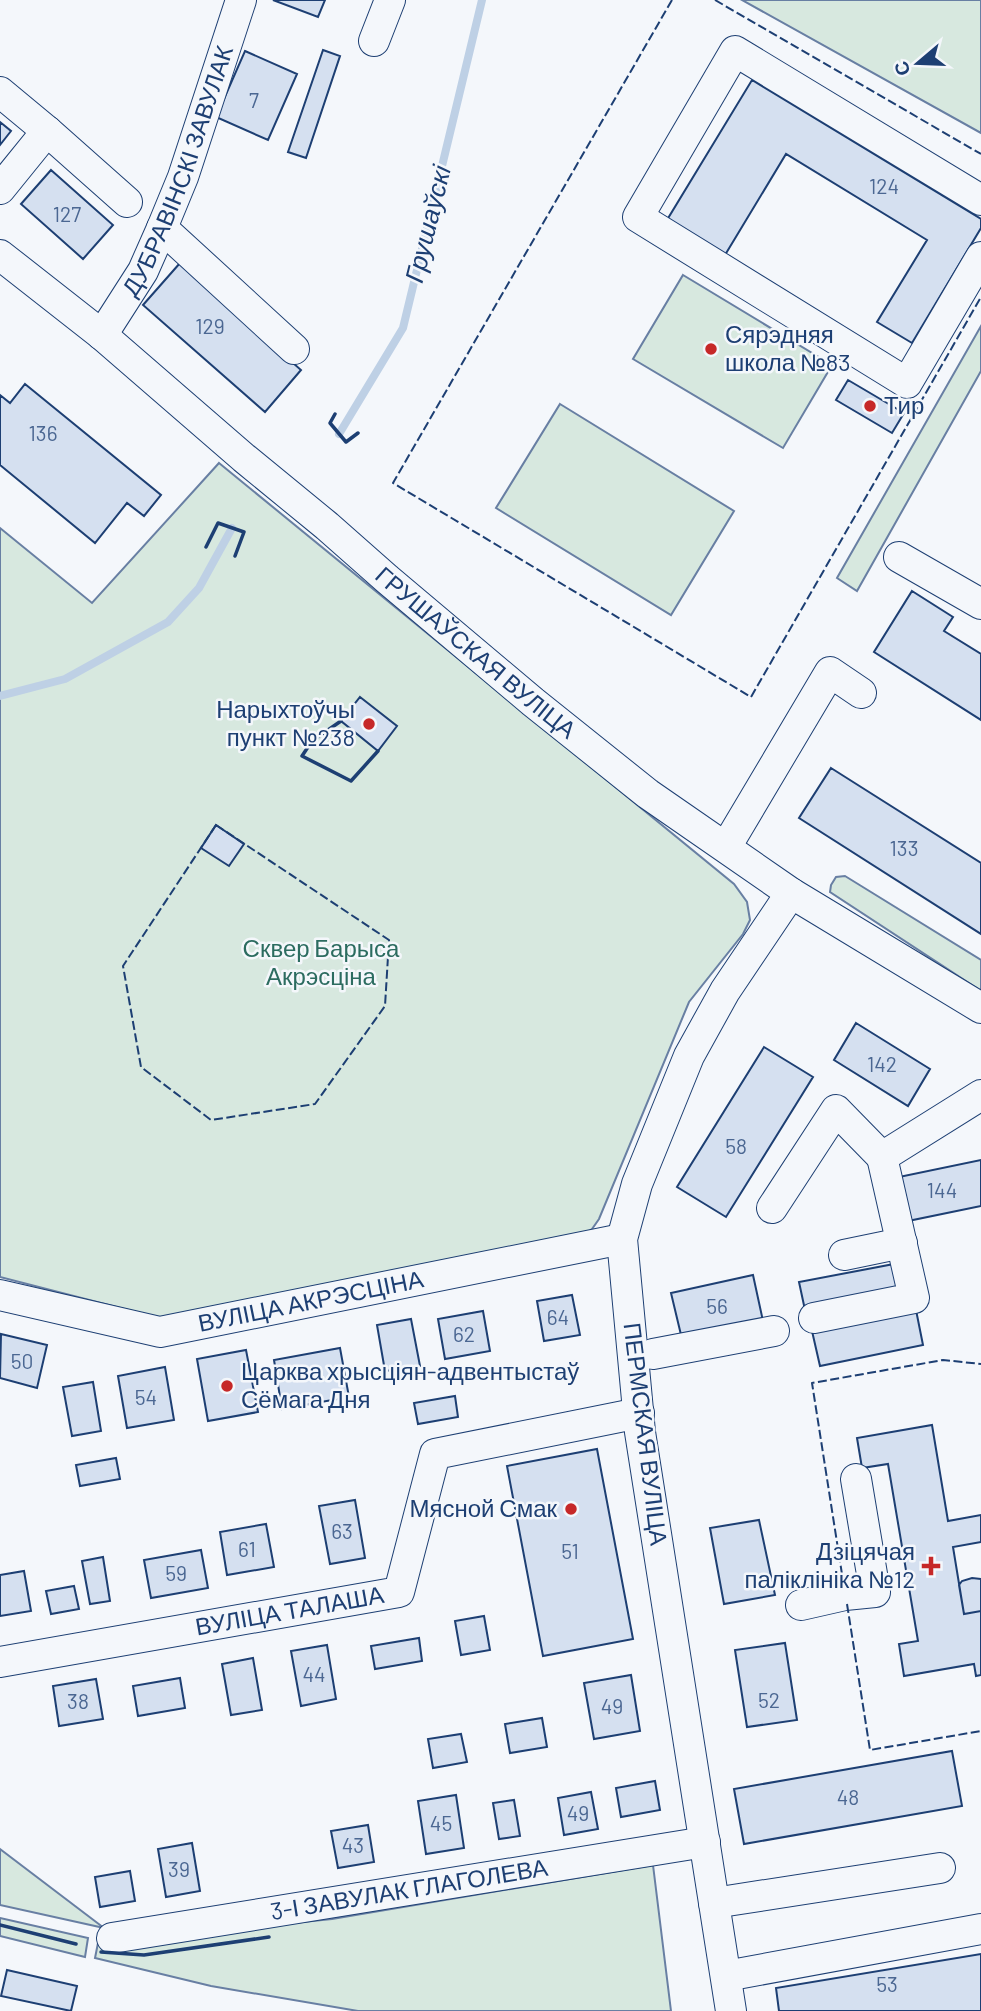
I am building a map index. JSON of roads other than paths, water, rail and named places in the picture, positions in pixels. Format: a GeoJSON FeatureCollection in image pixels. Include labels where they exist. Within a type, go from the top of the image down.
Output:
{"type":"FeatureCollection","features":[{"type":"Feature","properties":{"kind":"street","name":"ДУБРАВІНСКІ ЗАВУЛАК"},"geometry":{"type":"LineString","coordinates":[[102,335],[142,271],[162,228],[183,177],[241,0]]}},
{"type":"Feature","properties":{"kind":"street"},"geometry":{"type":"LineString","coordinates":[[374,41],[390,0]]}},
{"type":"Feature","properties":{"kind":"street"},"geometry":{"type":"LineString","coordinates":[[981,200],[735,51],[638,217],[907,383],[981,257]]}},
{"type":"Feature","properties":{"kind":"street"},"geometry":{"type":"LineString","coordinates":[[0,92],[127,202]]}},
{"type":"Feature","properties":{"kind":"street"},"geometry":{"type":"LineString","coordinates":[[0,189],[47,131]]}},
{"type":"Feature","properties":{"kind":"street"},"geometry":{"type":"LineString","coordinates":[[162,228],[294,349]]}},
{"type":"Feature","properties":{"kind":"street","name":"ГРУШАЎСКАЯ ВУЛІЦА"},"geometry":{"type":"LineString","coordinates":[[0,255],[102,335],[533,702],[648,794],[791,893],[981,1008]]}},
{"type":"Feature","properties":{"kind":"street"},"geometry":{"type":"LineString","coordinates":[[899,557],[981,604]]}},
{"type":"Feature","properties":{"kind":"street"},"geometry":{"type":"LineString","coordinates":[[726,847],[830,672],[861,693]]}},
{"type":"Feature","properties":{"kind":"street","name":"ПЕРМСКАЯ ВУЛІЦА"},"geometry":{"type":"LineString","coordinates":[[731,2011],[639,1413],[622,1239],[637,1184],[689,1056],[725,991],[791,893]]}},
{"type":"Feature","properties":{"kind":"street"},"geometry":{"type":"LineString","coordinates":[[882,1157],[981,1095]]}},
{"type":"Feature","properties":{"kind":"street"},"geometry":{"type":"LineString","coordinates":[[772,1208],[836,1110],[882,1157],[914,1298],[814,1318]]}},
{"type":"Feature","properties":{"kind":"street","name":"ВУЛІЦА АКРЭСЦІНА"},"geometry":{"type":"LineString","coordinates":[[0,1295],[160,1332],[622,1239]]}},
{"type":"Feature","properties":{"kind":"street"},"geometry":{"type":"LineString","coordinates":[[844,1255],[902,1243]]}},
{"type":"Feature","properties":{"kind":"street"},"geometry":{"type":"LineString","coordinates":[[653,1354],[774,1331]]}},
{"type":"Feature","properties":{"kind":"street","name":"ВУЛІЦА ТАЛАША"},"geometry":{"type":"LineString","coordinates":[[0,1662],[399,1592],[435,1454],[639,1413]]}},
{"type":"Feature","properties":{"kind":"street"},"geometry":{"type":"LineString","coordinates":[[801,1605],[845,1595],[875,1592],[856,1479]]}},
{"type":"Feature","properties":{"kind":"street","name":"3-І ЗАВУЛАК ГЛАГОЛЕВА"},"geometry":{"type":"LineString","coordinates":[[112,1938],[705,1842]]}},
{"type":"Feature","properties":{"kind":"street"},"geometry":{"type":"LineString","coordinates":[[714,1903],[940,1868]]}},
{"type":"Feature","properties":{"kind":"street"},"geometry":{"type":"LineString","coordinates":[[726,1976],[981,1929]]}},
{"type":"Feature","properties":{"kind":"waterway","name":"Грушаўскі"},"geometry":{"type":"LineString","coordinates":[[339,434],[403,328],[482,0]]}},
{"type":"Feature","properties":{"kind":"waterway","name":"Грушаўскі"},"geometry":{"type":"LineString","coordinates":[[0,696],[65,679],[168,622],[199,588],[232,528]]}},
{"type":"Feature","properties":{"kind":"place","name":"Сярэдняя школа №83"},"geometry":{"type":"Point","coordinates":[711,349]}},
{"type":"Feature","properties":{"kind":"place","name":"Тир"},"geometry":{"type":"Point","coordinates":[870,406]}},
{"type":"Feature","properties":{"kind":"place","name":"Нарыхтоўчы пункт №238"},"geometry":{"type":"Point","coordinates":[369,724]}},
{"type":"Feature","properties":{"kind":"place","name":"Царква хрысціян-адвентыстаў Сёмага Дня"},"geometry":{"type":"Point","coordinates":[227,1386]}},
{"type":"Feature","properties":{"kind":"place","name":"Мясной Смак"},"geometry":{"type":"Point","coordinates":[571,1509]}},
{"type":"Feature","properties":{"kind":"place","name":"Дзіцячая паліклініка №12"},"geometry":{"type":"Point","coordinates":[931,1566]}},
{"type":"Feature","properties":{"kind":"park label","name":"Сквер Барыса Акрэсціна"},"geometry":{"type":"Point","coordinates":[321,963]}}]}
